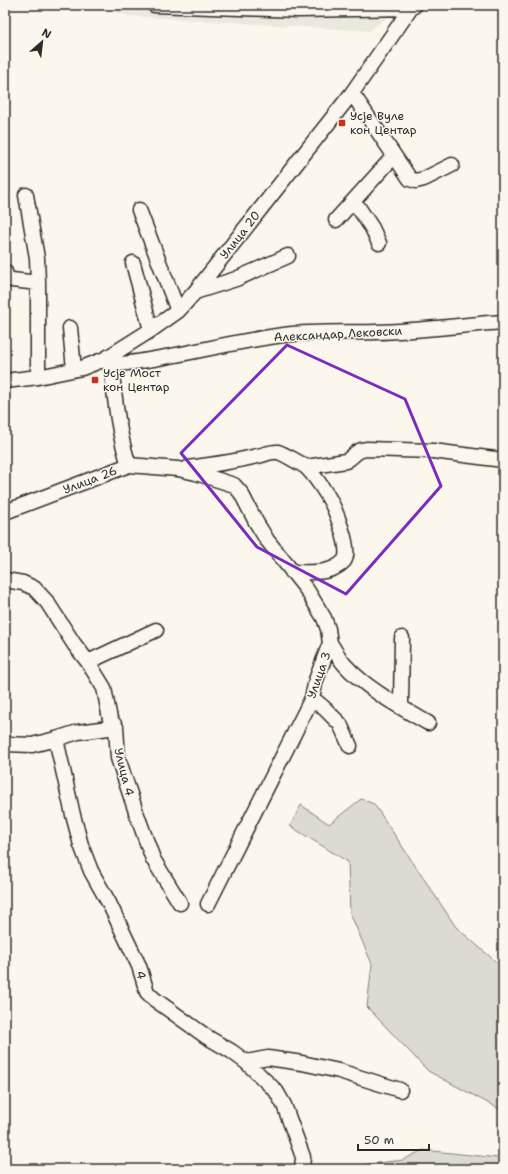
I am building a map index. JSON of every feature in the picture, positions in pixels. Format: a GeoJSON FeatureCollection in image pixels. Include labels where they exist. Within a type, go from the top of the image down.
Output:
{"type":"FeatureCollection","features":[{"type":"Feature","properties":{"kind":"street"},"geometry":{"type":"LineString","coordinates":[[154,5],[298,10],[413,6]]}},
{"type":"Feature","properties":{"kind":"street","name":"Улица 20"},"geometry":{"type":"LineString","coordinates":[[5,381],[38,377],[108,362],[178,311],[195,292],[352,93],[413,6]]}},
{"type":"Feature","properties":{"kind":"street"},"geometry":{"type":"LineString","coordinates":[[352,93],[410,179],[416,181],[424,179],[452,165]]}},
{"type":"Feature","properties":{"kind":"street"},"geometry":{"type":"LineString","coordinates":[[336,220],[394,156]]}},
{"type":"Feature","properties":{"kind":"street"},"geometry":{"type":"LineString","coordinates":[[26,195],[37,258],[38,377]]}},
{"type":"Feature","properties":{"kind":"street"},"geometry":{"type":"LineString","coordinates":[[354,201],[372,228],[379,243]]}},
{"type":"Feature","properties":{"kind":"street"},"geometry":{"type":"LineString","coordinates":[[139,210],[178,311]]}},
{"type":"Feature","properties":{"kind":"street"},"geometry":{"type":"LineString","coordinates":[[195,292],[236,278],[288,256]]}},
{"type":"Feature","properties":{"kind":"street"},"geometry":{"type":"LineString","coordinates":[[133,263],[151,330]]}},
{"type":"Feature","properties":{"kind":"street"},"geometry":{"type":"LineString","coordinates":[[5,272],[7,278],[12,280],[38,282]]}},
{"type":"Feature","properties":{"kind":"street","name":"Александар Лековски"},"geometry":{"type":"LineString","coordinates":[[108,362],[137,363],[241,342],[286,335],[325,332],[391,332],[503,322]]}},
{"type":"Feature","properties":{"kind":"street"},"geometry":{"type":"LineString","coordinates":[[70,328],[74,369]]}},
{"type":"Feature","properties":{"kind":"street"},"geometry":{"type":"LineString","coordinates":[[108,362],[120,434],[129,465]]}},
{"type":"Feature","properties":{"kind":"street"},"geometry":{"type":"LineString","coordinates":[[306,467],[346,461],[356,452],[367,449],[433,452],[503,460]]}},
{"type":"Feature","properties":{"kind":"street"},"geometry":{"type":"LineString","coordinates":[[178,469],[201,467],[235,461],[274,452],[283,454],[306,467],[328,496],[340,524],[347,548],[347,554],[345,560],[333,568],[323,572],[292,572]]}},
{"type":"Feature","properties":{"kind":"street","name":"Улица 26"},"geometry":{"type":"LineString","coordinates":[[5,512],[129,465],[178,469]]}},
{"type":"Feature","properties":{"kind":"street","name":"Улица 3"},"geometry":{"type":"LineString","coordinates":[[178,469],[234,485],[238,488],[267,540],[307,590],[324,618],[330,643],[316,680],[312,698],[208,904]]}},
{"type":"Feature","properties":{"kind":"street","name":"Улица 4"},"geometry":{"type":"LineString","coordinates":[[5,580],[23,583],[34,588],[47,602],[104,688],[110,719],[116,727],[118,758],[136,815],[153,859],[180,903]]}},
{"type":"Feature","properties":{"kind":"street"},"geometry":{"type":"LineString","coordinates":[[88,662],[156,630]]}},
{"type":"Feature","properties":{"kind":"street"},"geometry":{"type":"LineString","coordinates":[[401,707],[402,638]]}},
{"type":"Feature","properties":{"kind":"street"},"geometry":{"type":"LineString","coordinates":[[330,643],[343,662],[355,675],[401,707],[428,723]]}},
{"type":"Feature","properties":{"kind":"street"},"geometry":{"type":"LineString","coordinates":[[312,698],[340,724],[350,746]]}},
{"type":"Feature","properties":{"kind":"street"},"geometry":{"type":"LineString","coordinates":[[5,744],[32,745],[78,732],[116,727]]}},
{"type":"Feature","properties":{"kind":"street","name":"4"},"geometry":{"type":"LineString","coordinates":[[56,739],[81,845],[91,871],[109,903],[139,966],[146,992],[207,1037],[246,1062],[276,1091],[284,1105],[303,1163]]}},
{"type":"Feature","properties":{"kind":"street"},"geometry":{"type":"LineString","coordinates":[[246,1062],[268,1058],[302,1063],[339,1071],[400,1090]]}},
{"type":"Feature","properties":{"kind":"highlighted area"},"geometry":{"type":"Polygon","coordinates":[[[287,345],[405,399],[441,486],[346,594],[257,547],[181,453],[287,345]]]}},
{"type":"Feature","properties":{"kind":"shaded area"},"geometry":{"type":"Polygon","coordinates":[[[97,5],[404,5],[369,31],[128,16],[97,5]]]}},
{"type":"Feature","properties":{"kind":"shaded area"},"geometry":{"type":"Polygon","coordinates":[[[361,799],[374,804],[456,927],[503,968],[503,1169],[326,1169],[403,1160],[423,1150],[499,1158],[501,1110],[428,1071],[367,1007],[372,964],[350,913],[348,862],[290,826],[301,805],[329,824],[361,799]]]}},
{"type":"Feature","properties":{"kind":"place","name":"Усје Вуле кон Центар"},"geometry":{"type":"Point","coordinates":[342,123]}},
{"type":"Feature","properties":{"kind":"place","name":"Усје Мост кон Центар"},"geometry":{"type":"Point","coordinates":[95,380]}}]}
